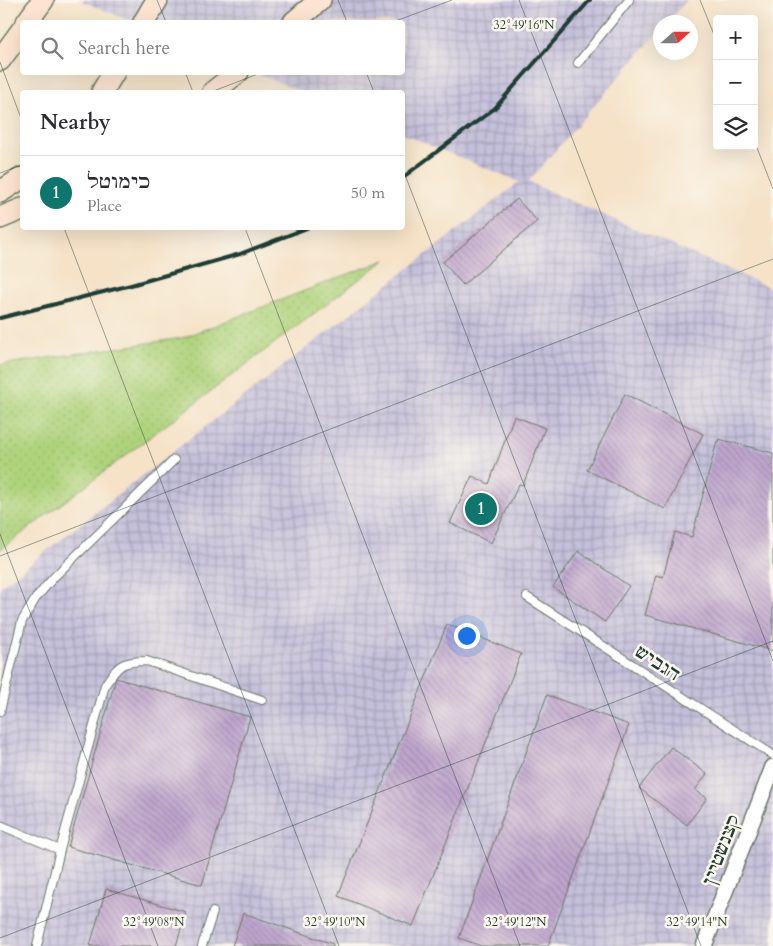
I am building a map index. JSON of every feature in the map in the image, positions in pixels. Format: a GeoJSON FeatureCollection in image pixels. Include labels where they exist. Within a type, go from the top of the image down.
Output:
{"type":"FeatureCollection","features":[{"type":"Feature","properties":{"kind":"street"},"geometry":{"type":"LineString","coordinates":[[28,20],[43,0]]}},
{"type":"Feature","properties":{"kind":"street"},"geometry":{"type":"LineString","coordinates":[[145,20],[156,0]]}},
{"type":"Feature","properties":{"kind":"street"},"geometry":{"type":"LineString","coordinates":[[296,20],[320,0]]}},
{"type":"Feature","properties":{"kind":"street"},"geometry":{"type":"LineString","coordinates":[[0,60],[20,33]]}},
{"type":"Feature","properties":{"kind":"street"},"geometry":{"type":"LineString","coordinates":[[103,90],[112,75]]}},
{"type":"Feature","properties":{"kind":"street"},"geometry":{"type":"LineString","coordinates":[[216,90],[234,75]]}},
{"type":"Feature","properties":{"kind":"street"},"geometry":{"type":"LineString","coordinates":[[0,192],[20,179]]}},
{"type":"Feature","properties":{"kind":"street"},"geometry":{"type":"LineString","coordinates":[[0,218],[20,210]]}},
{"type":"Feature","properties":{"kind":"street","name":"קצנשטיין"},"geometry":{"type":"LineString","coordinates":[[704,946],[773,767]]}},
{"type":"Feature","properties":{"kind":"lane"},"geometry":{"type":"LineString","coordinates":[[578,62],[629,0]]}},
{"type":"Feature","properties":{"kind":"lane"},"geometry":{"type":"LineString","coordinates":[[0,711],[22,621],[36,598],[53,578],[174,460]]}},
{"type":"Feature","properties":{"kind":"lane","name":"הגביש"},"geometry":{"type":"LineString","coordinates":[[527,596],[773,755]]}},
{"type":"Feature","properties":{"kind":"lane"},"geometry":{"type":"LineString","coordinates":[[37,946],[60,850],[105,685],[117,667],[132,661],[147,661],[262,700]]}},
{"type":"Feature","properties":{"kind":"lane"},"geometry":{"type":"LineString","coordinates":[[0,825],[60,850]]}},
{"type":"Feature","properties":{"kind":"lane"},"geometry":{"type":"LineString","coordinates":[[202,946],[213,912]]}},
{"type":"Feature","properties":{"kind":"shaded area"},"geometry":{"type":"Polygon","coordinates":[[[79,0],[687,0],[673,15],[653,15],[653,38],[528,182],[773,289],[773,946],[0,946],[0,587],[519,182],[405,135],[405,90],[298,90],[260,75],[405,75],[405,20],[129,20],[79,0]]]}},
{"type":"Feature","properties":{"kind":"green space"},"geometry":{"type":"Polygon","coordinates":[[[385,260],[0,550],[0,365],[182,338],[385,260]]]}},
{"type":"Feature","properties":{"kind":"building"},"geometry":{"type":"Polygon","coordinates":[[[517,199],[537,221],[463,285],[443,262],[517,199]]]}},
{"type":"Feature","properties":{"kind":"building"},"geometry":{"type":"Polygon","coordinates":[[[625,394],[703,434],[665,509],[587,470],[625,394]]]}},
{"type":"Feature","properties":{"kind":"building"},"geometry":{"type":"Polygon","coordinates":[[[514,416],[545,428],[523,485],[519,484],[491,543],[450,523],[472,476],[489,484],[514,416]]]}},
{"type":"Feature","properties":{"kind":"building"},"geometry":{"type":"Polygon","coordinates":[[[719,439],[773,453],[773,651],[645,615],[656,575],[663,577],[675,532],[692,537],[719,439]]]}},
{"type":"Feature","properties":{"kind":"building"},"geometry":{"type":"Polygon","coordinates":[[[578,551],[629,586],[605,622],[553,587],[578,551]]]}},
{"type":"Feature","properties":{"kind":"building"},"geometry":{"type":"Polygon","coordinates":[[[447,624],[521,654],[413,926],[338,896],[447,624]]]}},
{"type":"Feature","properties":{"kind":"building"},"geometry":{"type":"Polygon","coordinates":[[[116,678],[250,717],[202,885],[68,847],[116,678]]]}},
{"type":"Feature","properties":{"kind":"building"},"geometry":{"type":"Polygon","coordinates":[[[547,695],[629,725],[548,946],[481,946],[459,938],[547,695]]]}},
{"type":"Feature","properties":{"kind":"building"},"geometry":{"type":"Polygon","coordinates":[[[671,747],[707,774],[695,790],[707,798],[687,825],[639,788],[671,747]]]}},
{"type":"Feature","properties":{"kind":"building"},"geometry":{"type":"Polygon","coordinates":[[[106,889],[186,912],[176,946],[90,946],[106,889]]]}},
{"type":"Feature","properties":{"kind":"building"},"geometry":{"type":"Polygon","coordinates":[[[243,913],[333,944],[333,946],[232,946],[243,913]]]}},
{"type":"Feature","properties":{"kind":"railway"},"geometry":{"type":"LineString","coordinates":[[405,176],[495,108],[590,0]]}},
{"type":"Feature","properties":{"kind":"railway"},"geometry":{"type":"LineString","coordinates":[[0,318],[131,285],[240,254],[302,230]]}},
{"type":"Feature","properties":{"kind":"place","name":"כימוטל"},"geometry":{"type":"Point","coordinates":[481,509]}}]}
